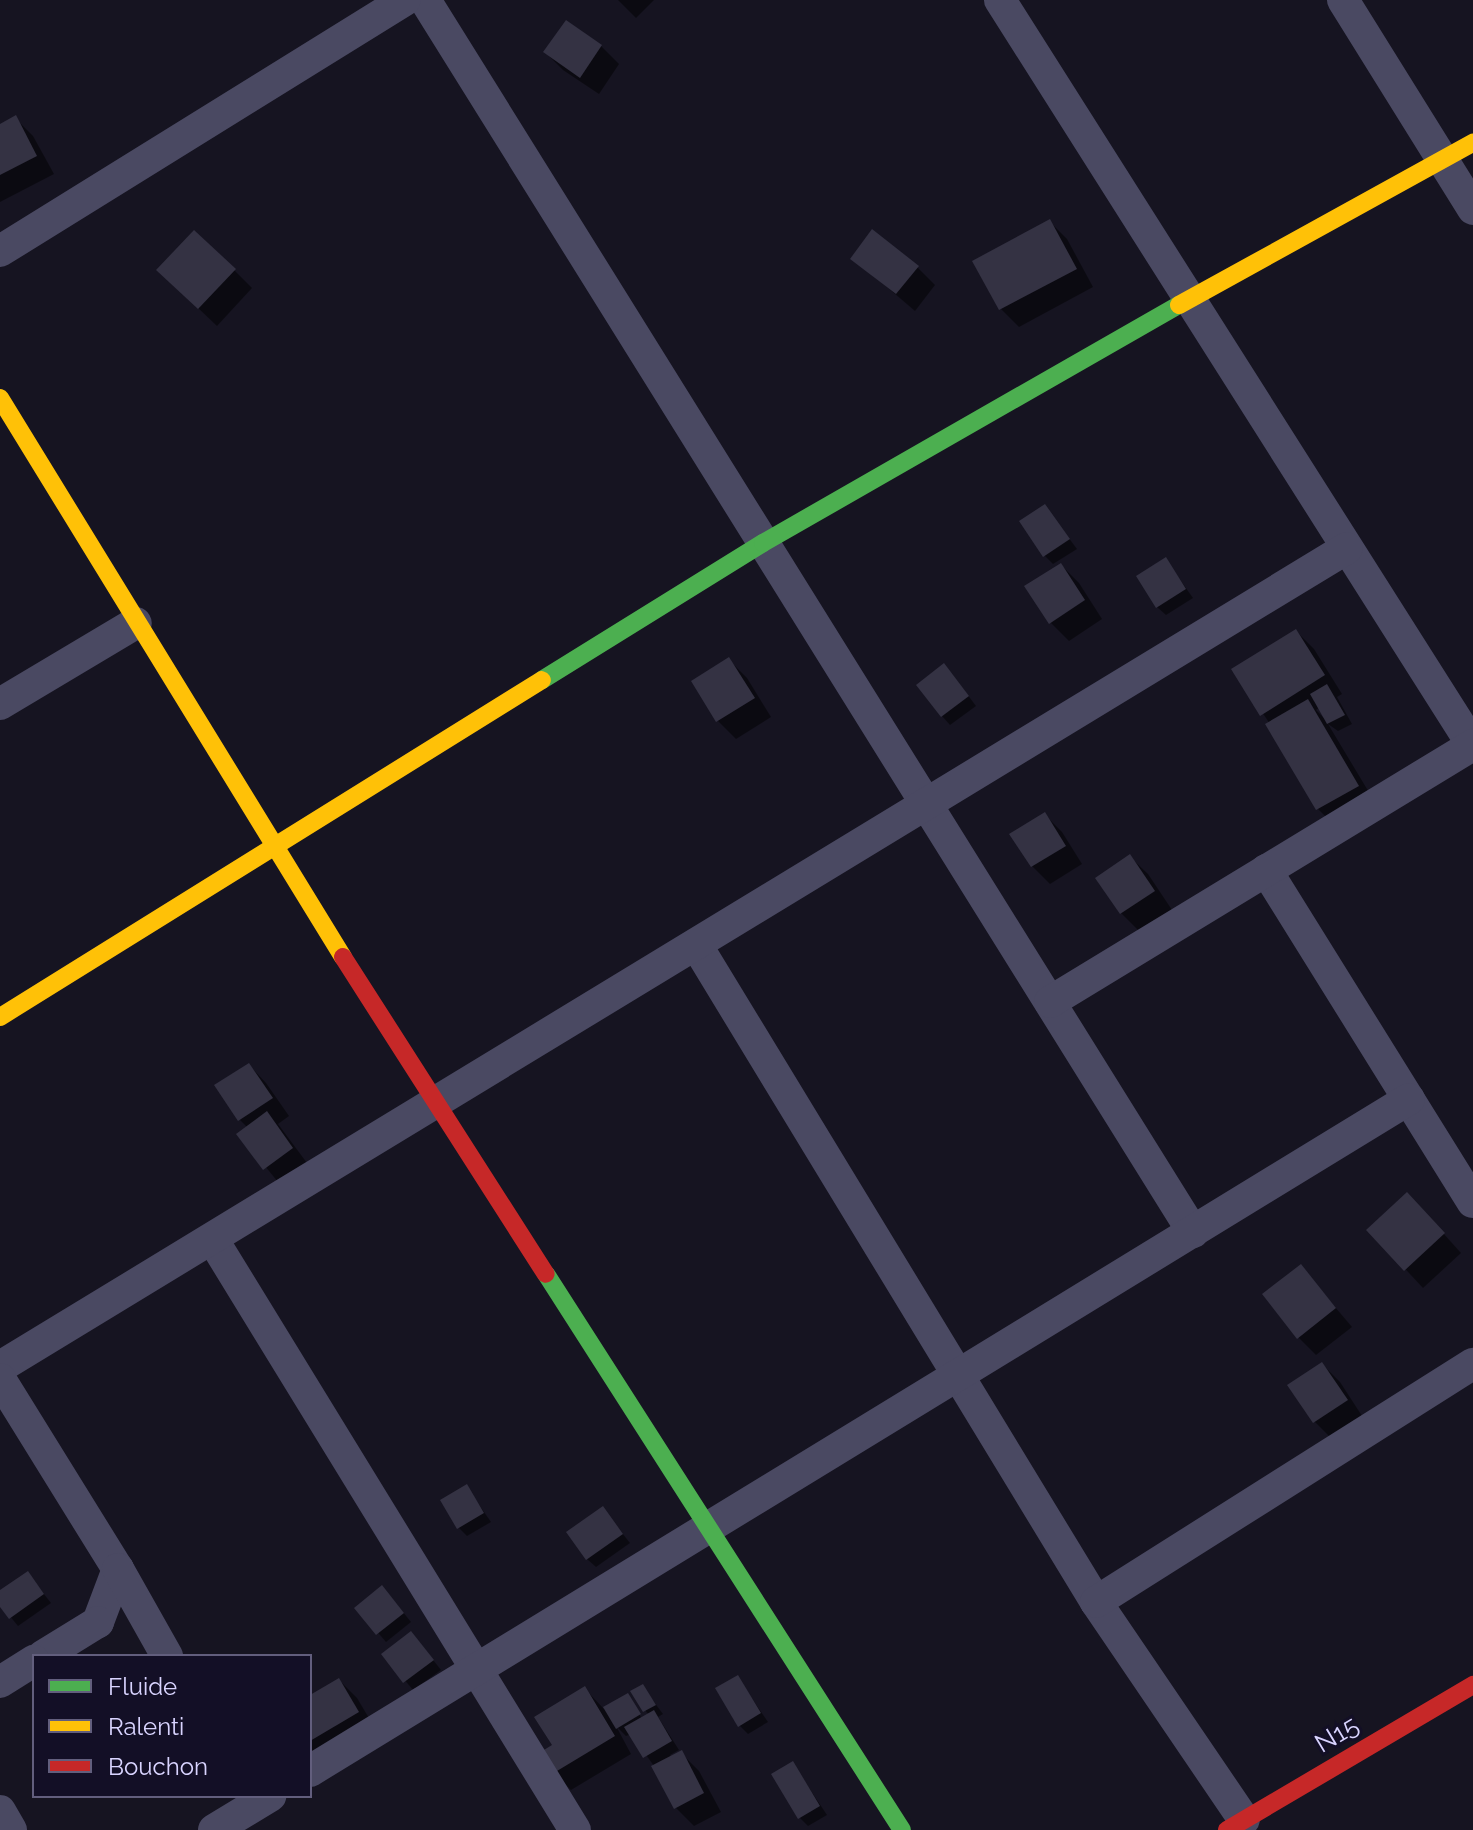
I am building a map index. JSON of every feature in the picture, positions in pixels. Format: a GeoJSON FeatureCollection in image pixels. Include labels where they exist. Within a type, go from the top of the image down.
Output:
{"type":"FeatureCollection","features":[{"type":"Feature","properties":{"kind":"street"},"geometry":{"type":"LineString","coordinates":[[0,251],[405,0]]}},
{"type":"Feature","properties":{"kind":"street"},"geometry":{"type":"LineString","coordinates":[[425,0],[1193,1232]]}},
{"type":"Feature","properties":{"kind":"street"},"geometry":{"type":"LineString","coordinates":[[1000,0],[1473,745],[1050,1002]]}},
{"type":"Feature","properties":{"kind":"street"},"geometry":{"type":"LineString","coordinates":[[1343,0],[1473,209]]}},
{"type":"Feature","properties":{"kind":"street"},"geometry":{"type":"LineString","coordinates":[[0,1017],[763,543],[1473,143]]}},
{"type":"Feature","properties":{"kind":"street"},"geometry":{"type":"LineString","coordinates":[[0,398],[273,848],[711,1527],[902,1830]]}},
{"type":"Feature","properties":{"kind":"street"},"geometry":{"type":"LineString","coordinates":[[0,1367],[438,1104],[1347,548]]}},
{"type":"Feature","properties":{"kind":"street"},"geometry":{"type":"LineString","coordinates":[[0,704],[136,623]]}},
{"type":"Feature","properties":{"kind":"street"},"geometry":{"type":"LineString","coordinates":[[1266,870],[1473,1202]]}},
{"type":"Feature","properties":{"kind":"street"},"geometry":{"type":"LineString","coordinates":[[697,946],[1235,1825]]}},
{"type":"Feature","properties":{"kind":"street"},"geometry":{"type":"LineString","coordinates":[[312,1770],[1409,1099]]}},
{"type":"Feature","properties":{"kind":"street"},"geometry":{"type":"LineString","coordinates":[[213,1240],[575,1830]]}},
{"type":"Feature","properties":{"kind":"street"},"geometry":{"type":"LineString","coordinates":[[1096,1602],[1473,1364]]}},
{"type":"Feature","properties":{"kind":"street"},"geometry":{"type":"LineString","coordinates":[[0,1379],[118,1569],[166,1654]]}},
{"type":"Feature","properties":{"kind":"street"},"geometry":{"type":"LineString","coordinates":[[46,1654],[98,1622],[118,1569]]}},
{"type":"Feature","properties":{"kind":"street"},"geometry":{"type":"LineString","coordinates":[[0,1682],[32,1662]]}},
{"type":"Feature","properties":{"kind":"street","name":"N15"},"geometry":{"type":"LineString","coordinates":[[1235,1825],[1473,1685]]}},
{"type":"Feature","properties":{"kind":"street"},"geometry":{"type":"LineString","coordinates":[[214,1830],[256,1800]]}},
{"type":"Feature","properties":{"kind":"street"},"geometry":{"type":"LineString","coordinates":[[0,1811],[11,1830]]}},
{"type":"Feature","properties":{"kind":"building"},"geometry":{"type":"Polygon","coordinates":[[[566,20],[602,45],[580,78],[543,52],[566,20]]]}},
{"type":"Feature","properties":{"kind":"building"},"geometry":{"type":"Polygon","coordinates":[[[16,115],[37,156],[0,175],[0,124],[16,115]]]}},
{"type":"Feature","properties":{"kind":"building"},"geometry":{"type":"Polygon","coordinates":[[[1050,219],[1077,269],[999,310],[972,261],[1050,219]]]}},
{"type":"Feature","properties":{"kind":"building"},"geometry":{"type":"Polygon","coordinates":[[[872,229],[919,266],[896,294],[850,259],[872,229]]]}},
{"type":"Feature","properties":{"kind":"building"},"geometry":{"type":"Polygon","coordinates":[[[194,230],[236,269],[198,309],[156,270],[194,230]]]}},
{"type":"Feature","properties":{"kind":"building"},"geometry":{"type":"Polygon","coordinates":[[[1045,504],[1070,539],[1043,557],[1019,521],[1045,504]]]}},
{"type":"Feature","properties":{"kind":"building"},"geometry":{"type":"Polygon","coordinates":[[[1166,557],[1186,589],[1156,608],[1136,576],[1166,557]]]}},
{"type":"Feature","properties":{"kind":"building"},"geometry":{"type":"Polygon","coordinates":[[[1061,563],[1085,600],[1049,624],[1024,586],[1061,563]]]}},
{"type":"Feature","properties":{"kind":"building"},"geometry":{"type":"Polygon","coordinates":[[[1296,629],[1325,675],[1260,716],[1231,669],[1296,629]]]}},
{"type":"Feature","properties":{"kind":"building"},"geometry":{"type":"Polygon","coordinates":[[[729,657],[755,698],[716,722],[691,681],[729,657]]]}},
{"type":"Feature","properties":{"kind":"building"},"geometry":{"type":"Polygon","coordinates":[[[944,663],[969,696],[941,717],[916,685],[944,663]]]}},
{"type":"Feature","properties":{"kind":"building"},"geometry":{"type":"Polygon","coordinates":[[[1327,684],[1345,715],[1327,724],[1310,694],[1327,684]]]}},
{"type":"Feature","properties":{"kind":"building"},"geometry":{"type":"Polygon","coordinates":[[[1308,699],[1359,786],[1316,810],[1265,724],[1308,699]]]}},
{"type":"Feature","properties":{"kind":"building"},"geometry":{"type":"Polygon","coordinates":[[[1045,812],[1066,846],[1031,867],[1009,834],[1045,812]]]}},
{"type":"Feature","properties":{"kind":"building"},"geometry":{"type":"Polygon","coordinates":[[[1130,854],[1155,891],[1120,914],[1095,878],[1130,854]]]}},
{"type":"Feature","properties":{"kind":"building"},"geometry":{"type":"Polygon","coordinates":[[[249,1063],[273,1098],[238,1121],[214,1085],[249,1063]]]}},
{"type":"Feature","properties":{"kind":"building"},"geometry":{"type":"Polygon","coordinates":[[[267,1111],[293,1148],[263,1170],[236,1134],[267,1111]]]}},
{"type":"Feature","properties":{"kind":"building"},"geometry":{"type":"Polygon","coordinates":[[[1407,1192],[1445,1233],[1404,1271],[1366,1230],[1407,1192]]]}},
{"type":"Feature","properties":{"kind":"building"},"geometry":{"type":"Polygon","coordinates":[[[1301,1264],[1336,1308],[1297,1339],[1262,1294],[1301,1264]]]}},
{"type":"Feature","properties":{"kind":"building"},"geometry":{"type":"Polygon","coordinates":[[[1322,1362],[1348,1400],[1313,1423],[1287,1385],[1322,1362]]]}},
{"type":"Feature","properties":{"kind":"building"},"geometry":{"type":"Polygon","coordinates":[[[467,1484],[484,1513],[457,1529],[440,1500],[467,1484]]]}},
{"type":"Feature","properties":{"kind":"building"},"geometry":{"type":"Polygon","coordinates":[[[603,1506],[623,1534],[586,1560],[566,1532],[603,1506]]]}},
{"type":"Feature","properties":{"kind":"building"},"geometry":{"type":"Polygon","coordinates":[[[28,1571],[44,1594],[9,1619],[0,1607],[0,1590],[28,1571]]]}},
{"type":"Feature","properties":{"kind":"building"},"geometry":{"type":"Polygon","coordinates":[[[382,1585],[404,1613],[376,1635],[354,1608],[382,1585]]]}},
{"type":"Feature","properties":{"kind":"building"},"geometry":{"type":"Polygon","coordinates":[[[411,1631],[434,1660],[403,1683],[381,1654],[411,1631]]]}},
{"type":"Feature","properties":{"kind":"building"},"geometry":{"type":"Polygon","coordinates":[[[738,1675],[761,1713],[738,1727],[715,1688],[738,1675]]]}},
{"type":"Feature","properties":{"kind":"building"},"geometry":{"type":"Polygon","coordinates":[[[339,1678],[359,1712],[312,1740],[312,1694],[339,1678]]]}},
{"type":"Feature","properties":{"kind":"building"},"geometry":{"type":"Polygon","coordinates":[[[643,1684],[656,1705],[643,1712],[630,1691],[643,1684]]]}},
{"type":"Feature","properties":{"kind":"building"},"geometry":{"type":"Polygon","coordinates":[[[585,1686],[615,1736],[552,1774],[539,1753],[552,1745],[534,1717],[585,1686]]]}},
{"type":"Feature","properties":{"kind":"building"},"geometry":{"type":"Polygon","coordinates":[[[628,1693],[641,1714],[616,1729],[603,1707],[628,1693]]]}},
{"type":"Feature","properties":{"kind":"building"},"geometry":{"type":"Polygon","coordinates":[[[654,1710],[672,1741],[643,1758],[624,1727],[654,1710]]]}},
{"type":"Feature","properties":{"kind":"building"},"geometry":{"type":"Polygon","coordinates":[[[682,1750],[704,1793],[674,1809],[651,1766],[682,1750]]]}},
{"type":"Feature","properties":{"kind":"building"},"geometry":{"type":"Polygon","coordinates":[[[793,1761],[820,1806],[798,1819],[771,1774],[793,1761]]]}},
{"type":"Feature","properties":{"kind":"traffic: fast"},"geometry":{"type":"LineString","coordinates":[[542,680],[763,543],[1179,305]]}},
{"type":"Feature","properties":{"kind":"traffic: fast"},"geometry":{"type":"LineString","coordinates":[[546,1274],[902,1830]]}},
{"type":"Feature","properties":{"kind":"traffic: slow"},"geometry":{"type":"LineString","coordinates":[[1179,305],[1473,143]]}},
{"type":"Feature","properties":{"kind":"traffic: slow"},"geometry":{"type":"LineString","coordinates":[[0,398],[343,957]]}},
{"type":"Feature","properties":{"kind":"traffic: slow"},"geometry":{"type":"LineString","coordinates":[[0,1017],[542,680]]}},
{"type":"Feature","properties":{"kind":"traffic: jam"},"geometry":{"type":"LineString","coordinates":[[343,957],[546,1274]]}},
{"type":"Feature","properties":{"kind":"traffic: jam"},"geometry":{"type":"LineString","coordinates":[[1227,1830],[1473,1685]]}}]}
